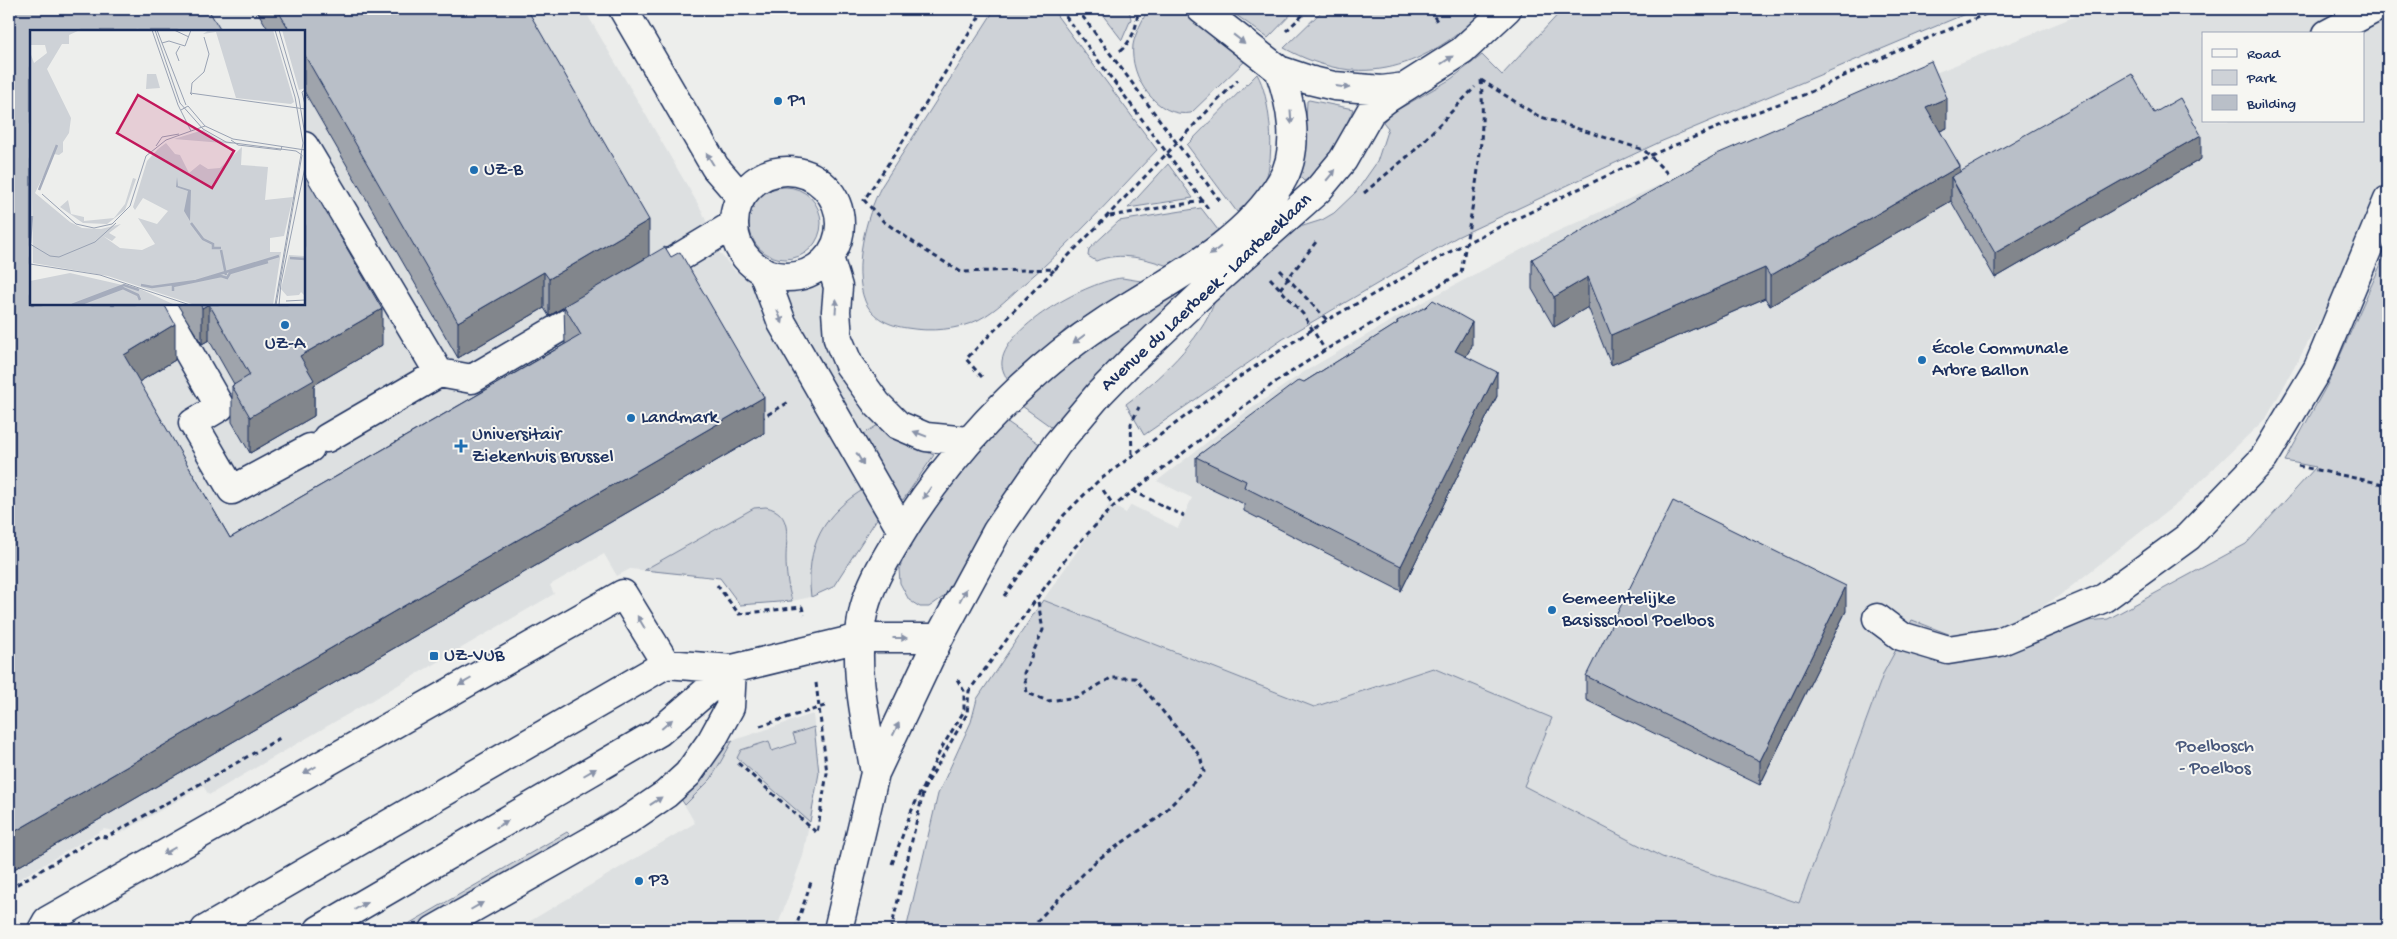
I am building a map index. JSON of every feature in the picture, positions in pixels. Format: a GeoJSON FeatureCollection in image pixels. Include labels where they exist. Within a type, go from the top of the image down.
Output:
{"type":"FeatureCollection","features":[{"type":"Feature","properties":{"kind":"street"},"geometry":{"type":"LineString","coordinates":[[623,9],[715,167],[741,197]]}},
{"type":"Feature","properties":{"kind":"street","name":"Avenue du Laerbeek - Laarbeeklaan"},"geometry":{"type":"LineString","coordinates":[[1201,9],[1270,63],[1310,80],[1334,86],[1382,90],[1406,87]]}},
{"type":"Feature","properties":{"kind":"street","name":"Avenue du Laerbeek - Laarbeeklaan"},"geometry":{"type":"LineString","coordinates":[[875,773],[860,684],[860,638],[864,610],[873,583],[902,531],[934,484],[968,442],[1049,363],[1075,341],[1103,322],[1249,236],[1332,175],[1358,136],[1371,112],[1462,51],[1507,9]]}},
{"type":"Feature","properties":{"kind":"street"},"geometry":{"type":"LineString","coordinates":[[2331,32],[2374,9]]}},
{"type":"Feature","properties":{"kind":"street","name":"Avenue du Laerbeek - Laarbeeklaan"},"geometry":{"type":"LineString","coordinates":[[838,930],[875,773],[939,638],[997,531],[1057,444],[1099,394],[1249,236],[1261,210],[1282,180],[1291,148],[1290,108],[1270,63]]}},
{"type":"Feature","properties":{"kind":"street"},"geometry":{"type":"LineString","coordinates":[[305,148],[439,373]]}},
{"type":"Feature","properties":{"kind":"street"},"geometry":{"type":"LineString","coordinates":[[775,172],[804,173],[817,180],[828,189],[836,202],[840,215],[840,230],[836,244],[829,257],[806,274],[792,277],[777,277],[763,272],[751,264],[742,253],[733,225],[735,211],[741,197],[749,185],[775,172]]}},
{"type":"Feature","properties":{"kind":"street"},"geometry":{"type":"LineString","coordinates":[[1877,618],[1901,636],[1948,650],[1999,642],[2104,598],[2188,537],[2264,458],[2318,368],[2388,200]]}},
{"type":"Feature","properties":{"kind":"street"},"geometry":{"type":"LineString","coordinates":[[162,305],[220,407],[193,423],[232,490],[439,373],[472,379],[733,225]]}},
{"type":"Feature","properties":{"kind":"street"},"geometry":{"type":"LineString","coordinates":[[829,257],[838,286],[836,311],[838,339],[849,365],[877,404],[898,425],[926,437],[968,442]]}},
{"type":"Feature","properties":{"kind":"street"},"geometry":{"type":"LineString","coordinates":[[763,272],[782,323],[902,531]]}},
{"type":"Feature","properties":{"kind":"street"},"geometry":{"type":"LineString","coordinates":[[42,930],[47,921],[623,594],[666,664]]}},
{"type":"Feature","properties":{"kind":"street"},"geometry":{"type":"LineString","coordinates":[[205,930],[630,683],[666,664],[732,669],[860,638],[939,638]]}},
{"type":"Feature","properties":{"kind":"street"},"geometry":{"type":"LineString","coordinates":[[319,930],[659,732],[732,669]]}},
{"type":"Feature","properties":{"kind":"street"},"geometry":{"type":"LineString","coordinates":[[434,930],[628,820],[666,794],[688,774],[712,740],[730,707],[732,669]]}},
{"type":"Feature","properties":{"kind":"path"},"geometry":{"type":"LineString","coordinates":[[984,9],[898,149],[864,200],[883,221],[926,251],[961,272],[1055,268]]}},
{"type":"Feature","properties":{"kind":"path"},"geometry":{"type":"LineString","coordinates":[[1060,9],[1214,217]]}},
{"type":"Feature","properties":{"kind":"path"},"geometry":{"type":"LineString","coordinates":[[1077,9],[1228,212],[1327,320]]}},
{"type":"Feature","properties":{"kind":"path"},"geometry":{"type":"LineString","coordinates":[[1120,51],[1127,46],[1138,20],[1136,9]]}},
{"type":"Feature","properties":{"kind":"path"},"geometry":{"type":"LineString","coordinates":[[985,380],[966,358],[1109,216],[1176,142],[1270,63],[1309,9]]}},
{"type":"Feature","properties":{"kind":"path"},"geometry":{"type":"LineString","coordinates":[[1001,601],[1064,515],[1097,482],[1230,383],[1327,320],[1466,243],[1651,155],[1743,117],[1806,94],[1897,51],[1998,9]]}},
{"type":"Feature","properties":{"kind":"path"},"geometry":{"type":"LineString","coordinates":[[891,930],[924,789],[967,714],[969,692],[1037,595],[1073,549],[1114,506],[1274,383],[1325,350],[1461,273],[1474,198],[1483,106],[1481,80],[1478,73]]}},
{"type":"Feature","properties":{"kind":"path"},"geometry":{"type":"LineString","coordinates":[[1481,80],[1538,116],[1644,150],[1668,174]]}},
{"type":"Feature","properties":{"kind":"path"},"geometry":{"type":"LineString","coordinates":[[1363,194],[1414,151],[1481,80]]}},
{"type":"Feature","properties":{"kind":"path"},"geometry":{"type":"LineString","coordinates":[[1109,216],[1203,201]]}},
{"type":"Feature","properties":{"kind":"path"},"geometry":{"type":"LineString","coordinates":[[1280,289],[1319,239]]}},
{"type":"Feature","properties":{"kind":"path"},"geometry":{"type":"LineString","coordinates":[[1267,276],[1303,314],[1325,350]]}},
{"type":"Feature","properties":{"kind":"path"},"geometry":{"type":"LineString","coordinates":[[2264,458],[2388,485]]}},
{"type":"Feature","properties":{"kind":"path"},"geometry":{"type":"LineString","coordinates":[[1103,490],[1114,506]]}},
{"type":"Feature","properties":{"kind":"path"},"geometry":{"type":"LineString","coordinates":[[1133,491],[1184,516]]}},
{"type":"Feature","properties":{"kind":"path"},"geometry":{"type":"LineString","coordinates":[[717,585],[740,614],[802,607],[804,615]]}},
{"type":"Feature","properties":{"kind":"path"},"geometry":{"type":"LineString","coordinates":[[1033,930],[1038,920],[1097,860],[1159,817],[1204,772],[1200,756],[1136,678],[1111,678],[1078,697],[1048,701],[1027,693],[1024,674],[1043,630],[1037,595]]}},
{"type":"Feature","properties":{"kind":"path"},"geometry":{"type":"LineString","coordinates":[[889,872],[915,803],[941,749],[964,711],[964,691],[955,674]]}},
{"type":"Feature","properties":{"kind":"path"},"geometry":{"type":"LineString","coordinates":[[732,758],[816,833],[827,773],[816,680]]}},
{"type":"Feature","properties":{"kind":"path"},"geometry":{"type":"LineString","coordinates":[[752,728],[826,706]]}},
{"type":"Feature","properties":{"kind":"path"},"geometry":{"type":"LineString","coordinates":[[9,889],[99,836],[107,837],[280,738]]}},
{"type":"Feature","properties":{"kind":"path"},"geometry":{"type":"LineString","coordinates":[[795,930],[813,875]]}},
{"type":"Feature","properties":{"kind":"shaded area","name":"Universitair Ziekenhuis Brussel"},"geometry":{"type":"Polygon","coordinates":[[[9,9],[584,9],[702,211],[719,252],[735,271],[759,285],[786,288],[822,286],[824,325],[831,359],[874,422],[890,436],[934,455],[903,500],[880,514],[833,587],[811,597],[792,601],[740,605],[720,578],[630,569],[617,576],[604,554],[550,585],[554,594],[209,795],[203,786],[121,833],[104,829],[9,885],[9,9]]]}},
{"type":"Feature","properties":{"kind":"shaded area"},"geometry":{"type":"Polygon","coordinates":[[[2093,9],[2388,9],[2388,165],[2344,277],[2267,417],[2179,502],[2059,596],[2022,619],[1981,630],[1951,635],[1912,620],[1884,672],[1799,903],[1662,857],[1524,786],[1433,668],[1314,707],[1043,600],[1110,504],[1126,513],[1131,505],[1178,528],[1192,498],[1157,481],[1246,412],[1304,372],[1421,303],[1547,236],[1655,187],[2093,9]]]}},
{"type":"Feature","properties":{"kind":"shaded area"},"geometry":{"type":"Polygon","coordinates":[[[813,714],[819,773],[803,856],[776,930],[515,930],[695,823],[681,799],[703,778],[725,743],[813,714]]]}},
{"type":"Feature","properties":{"kind":"green space"},"geometry":{"type":"Polygon","coordinates":[[[995,9],[1052,9],[1157,150],[1060,251],[991,312],[978,320],[962,326],[944,329],[916,329],[894,325],[882,320],[872,312],[865,301],[861,288],[860,259],[870,213],[881,187],[995,9]]]}},
{"type":"Feature","properties":{"kind":"green space"},"geometry":{"type":"Polygon","coordinates":[[[1098,9],[1129,9],[1131,19],[1122,40],[1098,9]]]}},
{"type":"Feature","properties":{"kind":"green space"},"geometry":{"type":"Polygon","coordinates":[[[1148,9],[1182,9],[1233,47],[1246,60],[1191,113],[1179,113],[1157,103],[1141,82],[1136,70],[1133,45],[1137,31],[1148,9]]]}},
{"type":"Feature","properties":{"kind":"green space"},"geometry":{"type":"Polygon","coordinates":[[[1228,9],[1296,9],[1268,38],[1228,9]]]}},
{"type":"Feature","properties":{"kind":"green space"},"geometry":{"type":"Polygon","coordinates":[[[1324,9],[1487,9],[1440,46],[1417,58],[1392,67],[1367,70],[1341,69],[1313,61],[1284,48],[1324,9]]]}},
{"type":"Feature","properties":{"kind":"green space"},"geometry":{"type":"Polygon","coordinates":[[[1563,9],[1977,9],[1660,142],[1457,237],[1283,339],[1144,435],[1126,404],[1151,384],[1189,345],[1208,317],[1214,303],[1213,301],[1297,224],[1300,227],[1322,220],[1334,213],[1356,192],[1377,162],[1388,128],[1383,122],[1392,113],[1451,79],[1482,55],[1502,75],[1563,9]]]}},
{"type":"Feature","properties":{"kind":"green space"},"geometry":{"type":"Polygon","coordinates":[[[1257,74],[1262,84],[1268,111],[1271,142],[1270,157],[1265,180],[1260,190],[1237,212],[1187,145],[1257,74]]]}},
{"type":"Feature","properties":{"kind":"green space"},"geometry":{"type":"Polygon","coordinates":[[[1307,101],[1353,109],[1334,150],[1320,169],[1304,181],[1300,177],[1304,159],[1307,101]]]}},
{"type":"Feature","properties":{"kind":"green space"},"geometry":{"type":"Polygon","coordinates":[[[1168,164],[1193,198],[1128,208],[1168,164]]]}},
{"type":"Feature","properties":{"kind":"green space"},"geometry":{"type":"Polygon","coordinates":[[[792,187],[811,197],[819,209],[821,223],[819,237],[811,249],[799,257],[778,259],[759,249],[751,237],[749,216],[759,197],[771,189],[792,187]]]}},
{"type":"Feature","properties":{"kind":"green space"},"geometry":{"type":"Polygon","coordinates":[[[1201,208],[1218,230],[1191,255],[1171,267],[1134,257],[1105,258],[1096,261],[1088,256],[1089,249],[1119,221],[1201,208]]]}},
{"type":"Feature","properties":{"kind":"green space","name":"Poelbosch - Poelbos"},"geometry":{"type":"Polygon","coordinates":[[[2388,248],[2388,930],[906,930],[938,794],[971,722],[977,699],[1043,600],[1314,707],[1433,668],[1552,718],[1524,786],[1662,857],[1799,903],[1884,672],[1912,620],[1951,635],[2108,619],[2246,544],[2316,467],[2285,461],[2328,383],[2388,248]]]}},
{"type":"Feature","properties":{"kind":"green space"},"geometry":{"type":"Polygon","coordinates":[[[1122,278],[1141,281],[1065,330],[1009,383],[1002,361],[1007,347],[1018,333],[1033,320],[1071,296],[1090,287],[1122,278]]]}},
{"type":"Feature","properties":{"kind":"green space"},"geometry":{"type":"Polygon","coordinates":[[[1174,295],[1176,299],[1141,333],[1054,429],[1022,406],[1044,383],[1099,340],[1174,295]]]}},
{"type":"Feature","properties":{"kind":"green space"},"geometry":{"type":"Polygon","coordinates":[[[1006,421],[1041,445],[977,541],[946,595],[929,607],[920,607],[909,600],[900,583],[899,569],[911,541],[961,468],[1006,421]]]}},
{"type":"Feature","properties":{"kind":"green space"},"geometry":{"type":"Polygon","coordinates":[[[878,425],[890,436],[934,455],[903,500],[895,495],[860,436],[878,425]]]}},
{"type":"Feature","properties":{"kind":"green space"},"geometry":{"type":"Polygon","coordinates":[[[866,488],[880,514],[833,587],[811,597],[811,562],[814,547],[820,533],[838,509],[866,488]]]}},
{"type":"Feature","properties":{"kind":"green space"},"geometry":{"type":"Polygon","coordinates":[[[766,507],[775,510],[781,515],[786,527],[786,570],[792,601],[740,605],[720,578],[644,570],[754,508],[766,507]]]}},
{"type":"Feature","properties":{"kind":"green space"},"geometry":{"type":"Polygon","coordinates":[[[814,727],[819,773],[810,822],[737,758],[741,750],[769,741],[772,751],[796,743],[793,734],[814,727]]]}},
{"type":"Feature","properties":{"kind":"green space"},"geometry":{"type":"Polygon","coordinates":[[[733,740],[711,779],[685,805],[681,799],[703,778],[725,743],[733,740]]]}},
{"type":"Feature","properties":{"kind":"green space"},"geometry":{"type":"Polygon","coordinates":[[[611,811],[613,815],[414,930],[398,930],[567,832],[571,836],[611,811]]]}},
{"type":"Feature","properties":{"kind":"building"},"geometry":{"type":"Polygon","coordinates":[[[9,9],[208,9],[220,30],[30,30],[30,305],[165,305],[175,324],[124,355],[230,538],[581,335],[564,306],[665,247],[671,257],[680,252],[764,397],[9,835],[9,9]]]}},
{"type":"Feature","properties":{"kind":"building","name":"UZ-B"},"geometry":{"type":"Polygon","coordinates":[[[277,9],[527,9],[649,220],[549,279],[544,272],[458,322],[305,56],[305,30],[289,30],[277,9]]]}},
{"type":"Feature","properties":{"kind":"building"},"geometry":{"type":"Polygon","coordinates":[[[1931,61],[1947,98],[1926,107],[1960,166],[1770,276],[1765,268],[1611,335],[1588,277],[1554,297],[1532,259],[1717,154],[1931,61]]]}},
{"type":"Feature","properties":{"kind":"building"},"geometry":{"type":"Polygon","coordinates":[[[2132,74],[2154,113],[2180,98],[2201,135],[1995,253],[1951,177],[2132,74]]]}},
{"type":"Feature","properties":{"kind":"building","name":"UZ-A"},"geometry":{"type":"Polygon","coordinates":[[[305,176],[382,309],[300,356],[314,380],[250,417],[232,386],[250,375],[210,305],[305,305],[305,176]]]}},
{"type":"Feature","properties":{"kind":"building"},"geometry":{"type":"Polygon","coordinates":[[[1433,300],[1472,322],[1455,351],[1497,372],[1401,566],[1244,487],[1246,481],[1196,457],[1299,380],[1304,382],[1398,323],[1397,321],[1426,307],[1433,300]]]}},
{"type":"Feature","properties":{"kind":"building"},"geometry":{"type":"Polygon","coordinates":[[[1673,501],[1846,586],[1760,761],[1586,676],[1673,501]]]}},
{"type":"Feature","properties":{"kind":"place","name":"P1"},"geometry":{"type":"Point","coordinates":[778,101]}},
{"type":"Feature","properties":{"kind":"place","name":"UZ-B"},"geometry":{"type":"Point","coordinates":[474,170]}},
{"type":"Feature","properties":{"kind":"place","name":"UZ-A"},"geometry":{"type":"Point","coordinates":[285,325]}},
{"type":"Feature","properties":{"kind":"place","name":"École Communale Arbre Ballon"},"geometry":{"type":"Point","coordinates":[1922,360]}},
{"type":"Feature","properties":{"kind":"place","name":"Landmark"},"geometry":{"type":"Point","coordinates":[631,418]}},
{"type":"Feature","properties":{"kind":"place","name":"Universitair Ziekenhuis Brussel"},"geometry":{"type":"Point","coordinates":[461,446]}},
{"type":"Feature","properties":{"kind":"place","name":"Gemeentelijke Basisschool Poelbos"},"geometry":{"type":"Point","coordinates":[1552,610]}},
{"type":"Feature","properties":{"kind":"place","name":"UZ-VUB"},"geometry":{"type":"Point","coordinates":[434,656]}},
{"type":"Feature","properties":{"kind":"place","name":"P3"},"geometry":{"type":"Point","coordinates":[639,881]}}]}
